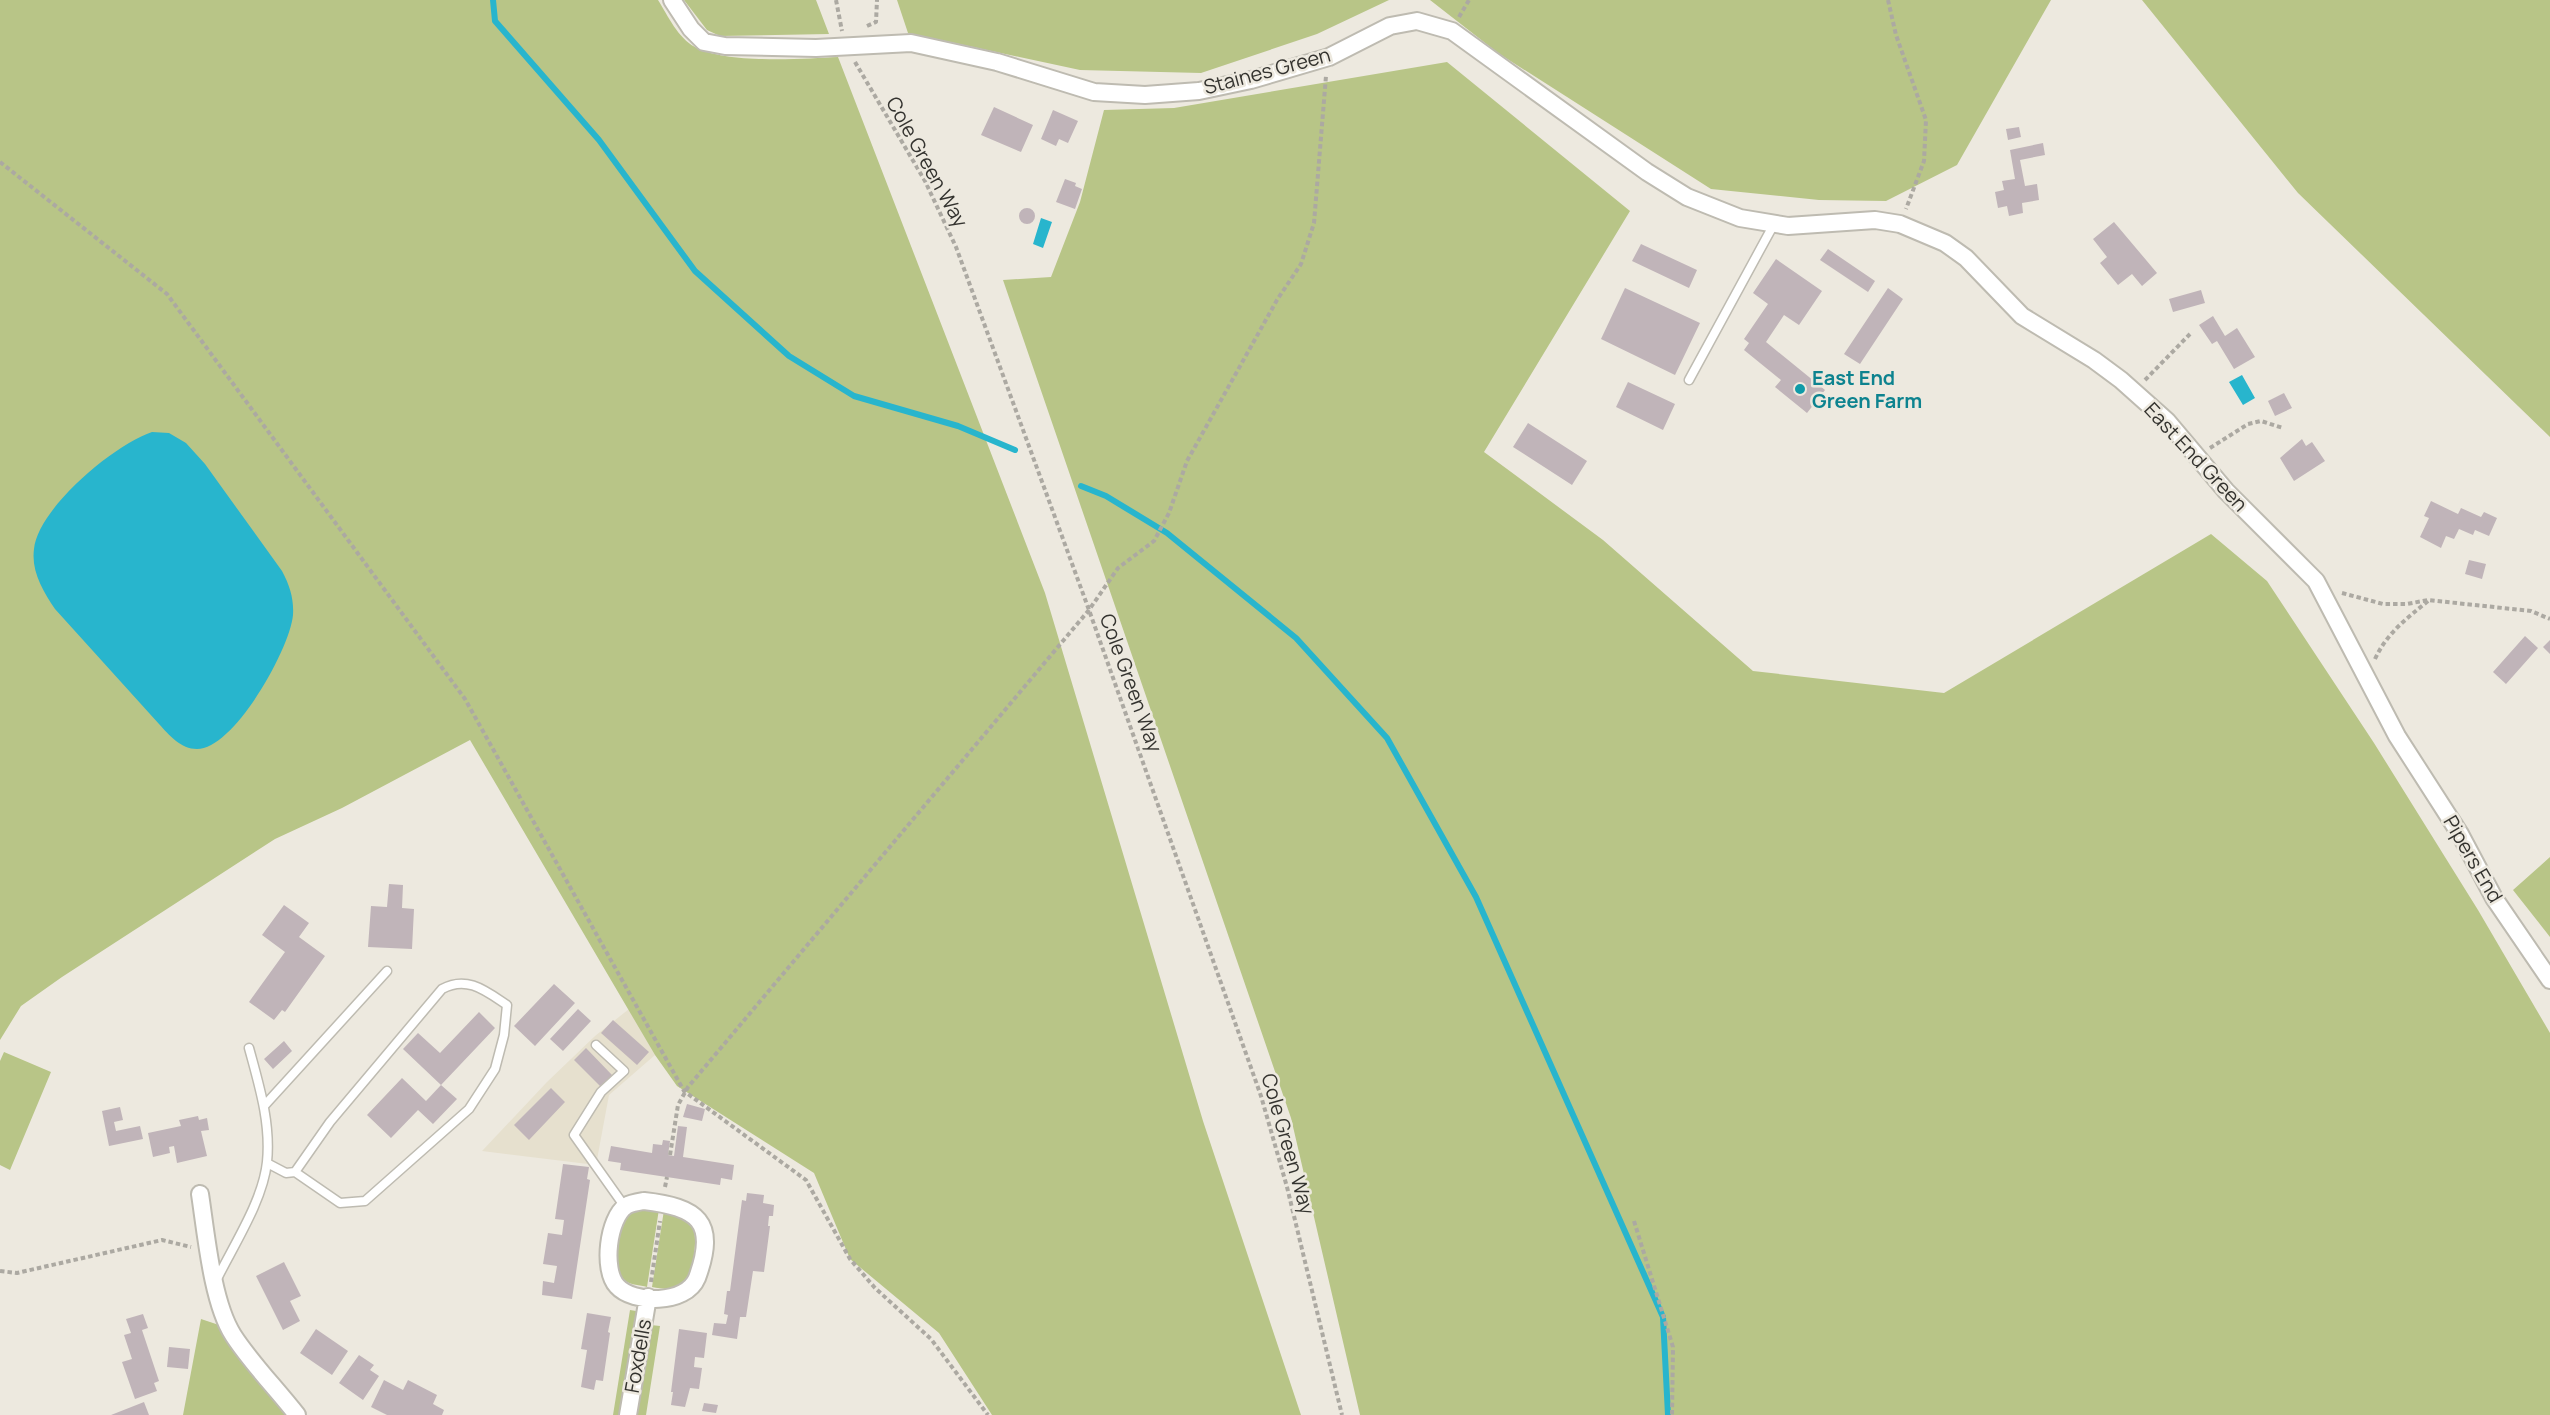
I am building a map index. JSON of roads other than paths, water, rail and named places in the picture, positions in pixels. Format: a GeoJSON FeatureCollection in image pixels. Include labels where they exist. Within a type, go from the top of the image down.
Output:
{"type":"FeatureCollection","features":[{"type":"Feature","properties":{"kind":"street","name":"Staines Green"},"geometry":{"type":"LineString","coordinates":[[672,0],[691,29],[704,42],[725,46],[846,46],[911,43],[997,62],[1094,92],[1145,95],[1199,91],[1251,80],[1329,57],[1390,26],[1417,21],[1452,31],[1647,172],[1687,197],[1740,218],[1774,224],[1788,226],[1875,220],[1900,224],[1930,237]]}},
{"type":"Feature","properties":{"kind":"street","name":"East End Green"},"geometry":{"type":"LineString","coordinates":[[1930,237],[1945,243],[1966,258],[2022,316],[2094,360],[2167,421],[2226,491],[2316,582],[2397,736]]}},
{"type":"Feature","properties":{"kind":"street","name":"Pipers End"},"geometry":{"type":"LineString","coordinates":[[2397,736],[2460,834],[2494,898],[2550,981]]}},
{"type":"Feature","properties":{"kind":"street"},"geometry":{"type":"LineString","coordinates":[[201,1194],[215,1281],[220,1303],[232,1334],[297,1415]]}},
{"type":"Feature","properties":{"kind":"street","name":"Foxdells"},"geometry":{"type":"LineString","coordinates":[[644,1201],[677,1205],[697,1217],[703,1229],[704,1240],[699,1269],[691,1288],[674,1298],[648,1297],[621,1291],[615,1284],[608,1269],[614,1221],[625,1206],[644,1201]]}},
{"type":"Feature","properties":{"kind":"street","name":"Foxdells"},"geometry":{"type":"LineString","coordinates":[[628,1415],[648,1297]]}},
{"type":"Feature","properties":{"kind":"lane"},"geometry":{"type":"LineString","coordinates":[[1689,381],[1774,224]]}},
{"type":"Feature","properties":{"kind":"lane"},"geometry":{"type":"LineString","coordinates":[[264,1106],[387,971]]}},
{"type":"Feature","properties":{"kind":"lane"},"geometry":{"type":"LineString","coordinates":[[267,1163],[286,1173],[295,1172],[339,1203],[365,1201],[469,1108],[495,1069],[504,1035],[507,1005],[469,982],[452,984],[442,989],[330,1122],[295,1172]]}},
{"type":"Feature","properties":{"kind":"lane"},"geometry":{"type":"LineString","coordinates":[[596,1045],[624,1071],[602,1092],[574,1135],[625,1206]]}},
{"type":"Feature","properties":{"kind":"lane"},"geometry":{"type":"LineString","coordinates":[[215,1281],[261,1186],[267,1163],[264,1106],[249,1048]]}},
{"type":"Feature","properties":{"kind":"water"},"geometry":{"type":"Polygon","coordinates":[[[1041,218],[1052,222],[1043,248],[1033,244],[1041,218]]]}},
{"type":"Feature","properties":{"kind":"water"},"geometry":{"type":"Polygon","coordinates":[[[2242,375],[2255,398],[2243,405],[2229,382],[2242,375]]]}},
{"type":"Feature","properties":{"kind":"water"},"geometry":{"type":"Polygon","coordinates":[[[152,432],[169,433],[186,443],[205,464],[282,571],[292,598],[293,615],[290,631],[258,695],[227,733],[212,745],[197,749],[186,747],[167,733],[55,609],[42,588],[34,565],[34,549],[39,533],[63,497],[99,463],[136,439],[152,432]]]}},
{"type":"Feature","properties":{"kind":"waterway"},"geometry":{"type":"LineString","coordinates":[[493,0],[495,21],[599,140],[695,271],[789,356],[854,396],[958,426],[1015,450]]}},
{"type":"Feature","properties":{"kind":"waterway"},"geometry":{"type":"LineString","coordinates":[[1081,486],[1106,496],[1167,533],[1296,638],[1387,738],[1476,897],[1663,1317],[1668,1415]]}},
{"type":"Feature","properties":{"kind":"place","name":"East End Green Farm"},"geometry":{"type":"Point","coordinates":[1800,389]}}]}
